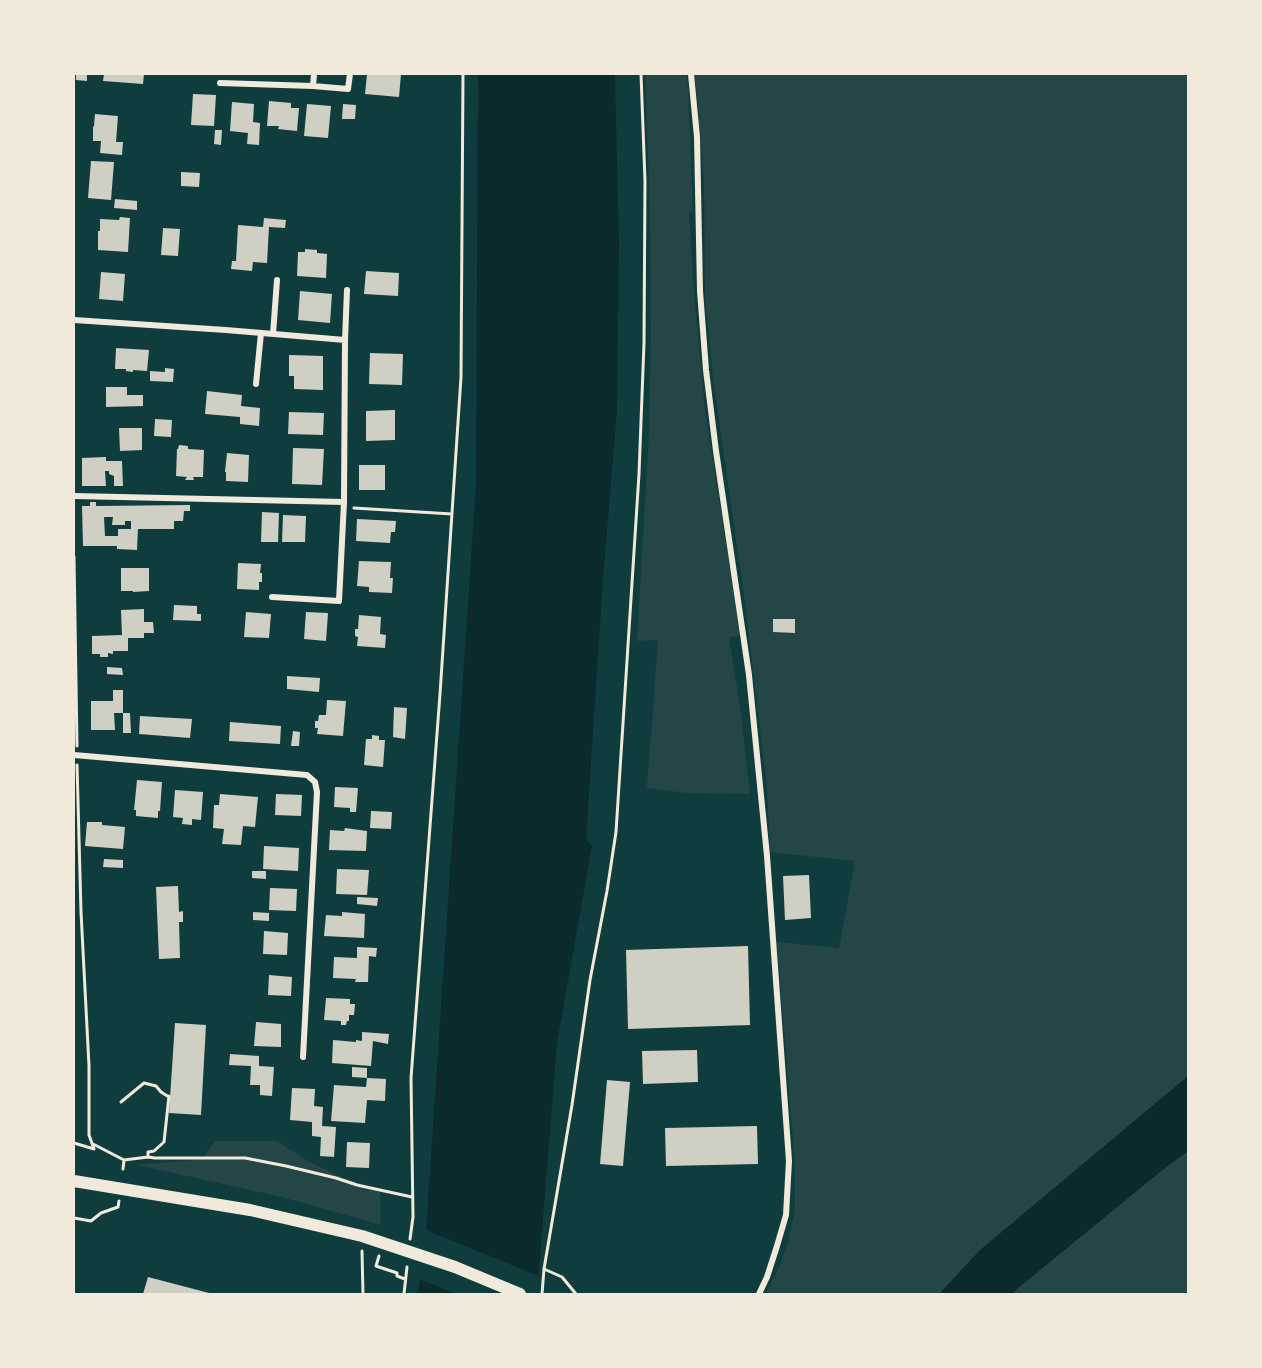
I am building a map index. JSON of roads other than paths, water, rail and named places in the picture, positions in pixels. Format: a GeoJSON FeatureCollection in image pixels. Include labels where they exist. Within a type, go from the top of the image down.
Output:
{"type":"FeatureCollection","features":[{"type":"Feature","properties":{"kind":"main road"},"geometry":{"type":"LineString","coordinates":[[74,1181],[250,1210],[362,1236],[448,1265],[520,1294]]}},
{"type":"Feature","properties":{"kind":"street"},"geometry":{"type":"LineString","coordinates":[[313,86],[314,74]]}},
{"type":"Feature","properties":{"kind":"street"},"geometry":{"type":"LineString","coordinates":[[220,83],[348,89],[350,74]]}},
{"type":"Feature","properties":{"kind":"street"},"geometry":{"type":"LineString","coordinates":[[691,74],[697,137],[700,291],[706,370],[749,675],[767,856],[789,1161],[786,1215],[774,1256],[759,1294]]}},
{"type":"Feature","properties":{"kind":"street"},"geometry":{"type":"LineString","coordinates":[[273,334],[277,280]]}},
{"type":"Feature","properties":{"kind":"street"},"geometry":{"type":"LineString","coordinates":[[272,597],[339,601],[344,505],[347,290]]}},
{"type":"Feature","properties":{"kind":"street"},"geometry":{"type":"LineString","coordinates":[[74,320],[345,340]]}},
{"type":"Feature","properties":{"kind":"street"},"geometry":{"type":"LineString","coordinates":[[256,384],[261,333]]}},
{"type":"Feature","properties":{"kind":"street"},"geometry":{"type":"LineString","coordinates":[[74,496],[344,505]]}},
{"type":"Feature","properties":{"kind":"street"},"geometry":{"type":"LineString","coordinates":[[75,756],[307,775],[315,782],[317,792],[303,1057]]}}]}
